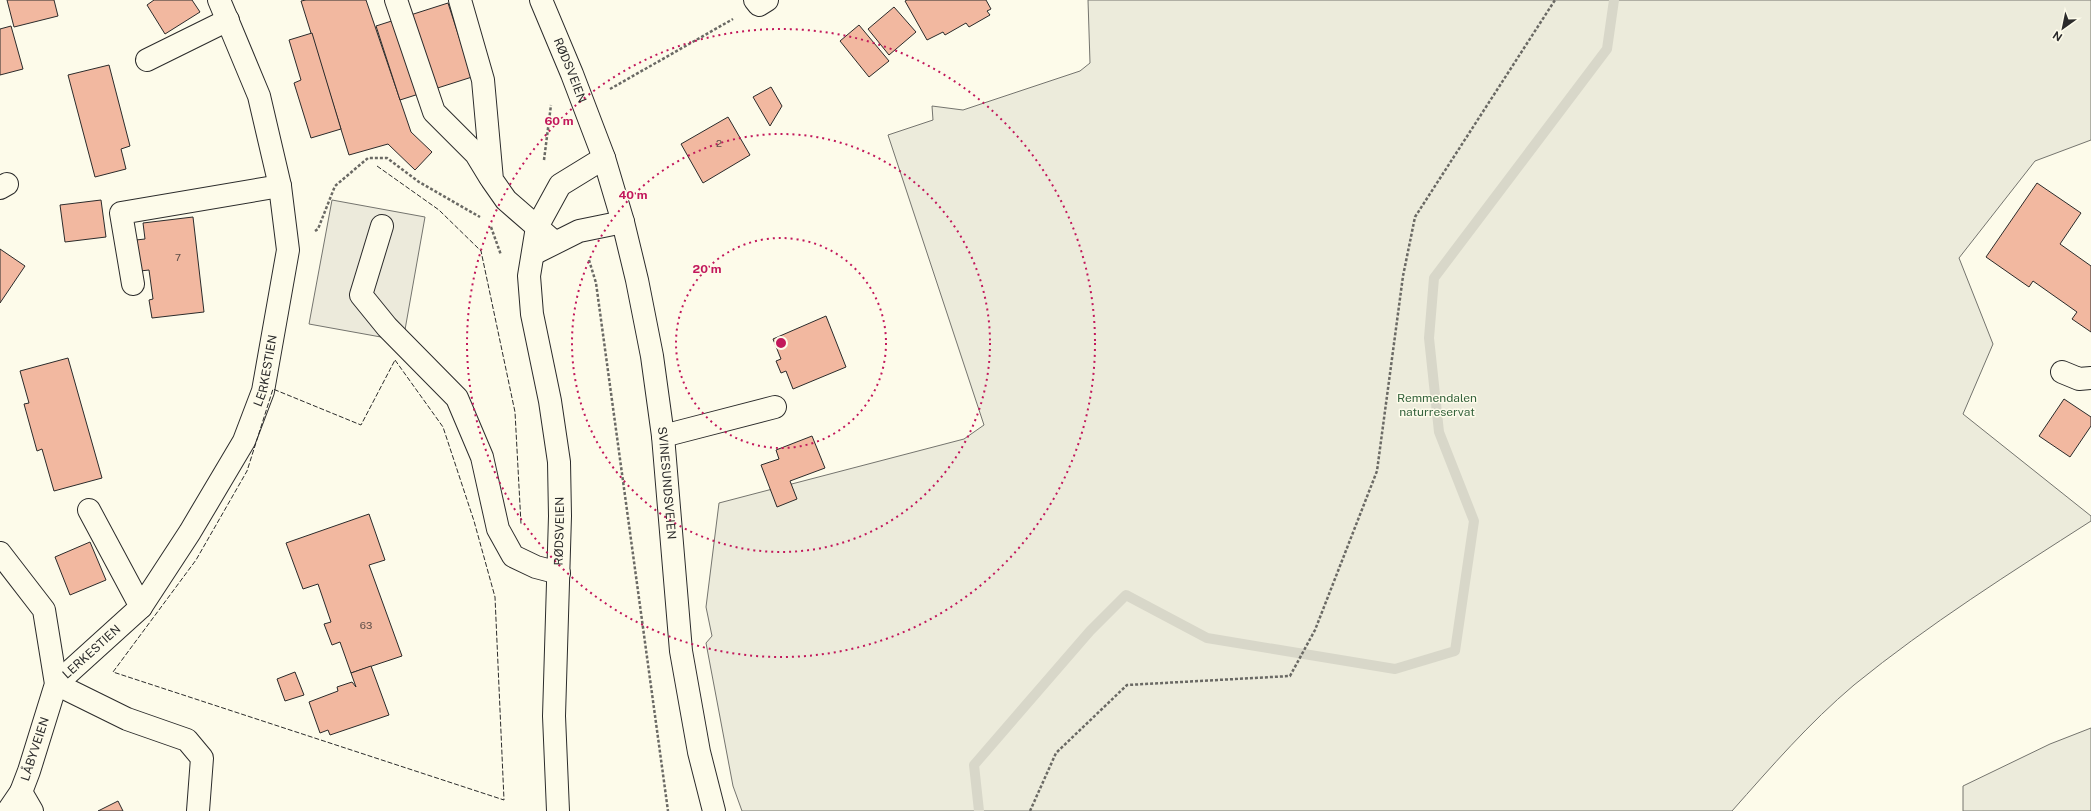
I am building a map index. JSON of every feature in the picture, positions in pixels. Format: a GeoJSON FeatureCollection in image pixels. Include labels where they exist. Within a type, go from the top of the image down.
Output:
{"type":"FeatureCollection","features":[{"type":"Feature","properties":{"kind":"main road","name":"LERKESTIEN"},"geometry":{"type":"LineString","coordinates":[[56,684],[141,607],[190,532],[244,441],[263,390],[288,250],[280,186],[259,96],[219,0]]}},
{"type":"Feature","properties":{"kind":"main road"},"geometry":{"type":"LineString","coordinates":[[396,0],[434,112],[476,154],[506,200],[556,243]]}},
{"type":"Feature","properties":{"kind":"main road"},"geometry":{"type":"LineString","coordinates":[[460,0],[483,80],[492,180]]}},
{"type":"Feature","properties":{"kind":"main road","name":"RØDSVEIEN"},"geometry":{"type":"LineString","coordinates":[[540,0],[583,102],[604,158],[560,185],[537,227],[529,276],[532,314],[550,401],[559,462],[559,573],[554,716],[558,811]]}},
{"type":"Feature","properties":{"kind":"main road"},"geometry":{"type":"LineString","coordinates":[[147,60],[228,20]]}},
{"type":"Feature","properties":{"kind":"main road","name":"SVINESUNDSVEIEN"},"geometry":{"type":"LineString","coordinates":[[604,158],[623,222],[637,280],[652,356],[663,436],[681,652],[699,752],[714,811]]}},
{"type":"Feature","properties":{"kind":"main road"},"geometry":{"type":"LineString","coordinates":[[133,284],[121,213],[280,186]]}},
{"type":"Feature","properties":{"kind":"main road"},"geometry":{"type":"LineString","coordinates":[[533,254],[579,231],[623,222]]}},
{"type":"Feature","properties":{"kind":"main road"},"geometry":{"type":"LineString","coordinates":[[382,226],[361,295],[387,327],[457,398],[482,457],[498,529],[512,556],[536,568],[559,573]]}},
{"type":"Feature","properties":{"kind":"main road"},"geometry":{"type":"LineString","coordinates":[[2062,372],[2079,379],[2091,378]]}},
{"type":"Feature","properties":{"kind":"main road"},"geometry":{"type":"LineString","coordinates":[[663,436],[775,407]]}},
{"type":"Feature","properties":{"kind":"main road"},"geometry":{"type":"LineString","coordinates":[[89,510],[141,607]]}},
{"type":"Feature","properties":{"kind":"main road"},"geometry":{"type":"LineString","coordinates":[[0,553],[44,610],[56,684],[127,719],[187,740],[202,758],[198,811]]}},
{"type":"Feature","properties":{"kind":"main road","name":"LÅBYVEIEN"},"geometry":{"type":"LineString","coordinates":[[8,811],[21,792],[56,684]]}},
{"type":"Feature","properties":{"kind":"main road"},"geometry":{"type":"LineString","coordinates":[[21,792],[32,811]]}},
{"type":"Feature","properties":{"kind":"path"},"geometry":{"type":"LineString","coordinates":[[1030,811],[1056,753],[1126,685],[1290,676],[1315,630],[1377,472],[1403,276],[1415,217],[1555,0]]}},
{"type":"Feature","properties":{"kind":"path"},"geometry":{"type":"LineString","coordinates":[[583,102],[615,87],[760,2]]}},
{"type":"Feature","properties":{"kind":"path"},"geometry":{"type":"LineString","coordinates":[[539,166],[544,160]]}},
{"type":"Feature","properties":{"kind":"path"},"geometry":{"type":"LineString","coordinates":[[503,258],[489,222],[506,200]]}},
{"type":"Feature","properties":{"kind":"path"},"geometry":{"type":"LineString","coordinates":[[596,283],[668,811]]}},
{"type":"Feature","properties":{"kind":"green space","name":"Remmendalen naturreservat"},"geometry":{"type":"Polygon","coordinates":[[[1088,0],[2091,0],[2091,140],[2035,161],[1959,258],[1993,344],[1963,414],[2091,516],[2091,521],[1941,620],[1854,685],[1806,730],[1732,811],[742,811],[733,786],[706,643],[712,636],[706,607],[719,503],[964,439],[984,425],[888,135],[933,120],[932,106],[963,110],[1080,71],[1090,63],[1088,0]]]}},
{"type":"Feature","properties":{"kind":"green space"},"geometry":{"type":"Polygon","coordinates":[[[2091,728],[2091,811],[1963,811],[1963,786],[2050,744],[2091,728]]]}},
{"type":"Feature","properties":{"kind":"shaded area"},"geometry":{"type":"Polygon","coordinates":[[[332,200],[425,217],[403,341],[309,324],[332,200]]]}},
{"type":"Feature","properties":{"kind":"building"},"geometry":{"type":"Polygon","coordinates":[[[7,0],[54,0],[58,16],[14,27],[7,0]]]}},
{"type":"Feature","properties":{"kind":"building"},"geometry":{"type":"Polygon","coordinates":[[[154,0],[192,0],[200,12],[165,34],[147,5],[154,0]]]}},
{"type":"Feature","properties":{"kind":"building"},"geometry":{"type":"Polygon","coordinates":[[[366,0],[411,132],[432,152],[415,170],[388,144],[349,155],[301,1],[366,0]]]}},
{"type":"Feature","properties":{"kind":"building"},"geometry":{"type":"Polygon","coordinates":[[[986,0],[991,9],[987,11],[990,15],[969,27],[966,23],[945,35],[943,32],[927,40],[905,1],[986,0]]]}},
{"type":"Feature","properties":{"kind":"building"},"geometry":{"type":"Polygon","coordinates":[[[448,3],[472,77],[400,100],[376,26],[448,3]]]}},
{"type":"Feature","properties":{"kind":"building"},"geometry":{"type":"Polygon","coordinates":[[[894,7],[916,32],[889,55],[868,29],[894,7]]]}},
{"type":"Feature","properties":{"kind":"building"},"geometry":{"type":"Polygon","coordinates":[[[859,25],[889,61],[869,77],[840,41],[859,25]]]}},
{"type":"Feature","properties":{"kind":"building"},"geometry":{"type":"Polygon","coordinates":[[[11,26],[23,69],[0,75],[0,29],[11,26]]]}},
{"type":"Feature","properties":{"kind":"building"},"geometry":{"type":"Polygon","coordinates":[[[312,33],[341,129],[311,138],[294,83],[301,80],[289,40],[312,33]]]}},
{"type":"Feature","properties":{"kind":"building"},"geometry":{"type":"Polygon","coordinates":[[[109,65],[130,146],[121,149],[126,169],[95,177],[68,75],[109,65]]]}},
{"type":"Feature","properties":{"kind":"building"},"geometry":{"type":"Polygon","coordinates":[[[771,87],[782,106],[770,126],[753,97],[771,87]]]}},
{"type":"Feature","properties":{"kind":"building"},"geometry":{"type":"Polygon","coordinates":[[[728,117],[750,155],[703,183],[681,144],[728,117]]]}},
{"type":"Feature","properties":{"kind":"building"},"geometry":{"type":"Polygon","coordinates":[[[2037,183],[2081,213],[2060,244],[2091,266],[2091,332],[2072,319],[2077,312],[2033,281],[2029,287],[1986,257],[2037,183]]]}},
{"type":"Feature","properties":{"kind":"building"},"geometry":{"type":"Polygon","coordinates":[[[101,200],[106,237],[65,242],[60,205],[101,200]]]}},
{"type":"Feature","properties":{"kind":"building"},"geometry":{"type":"Polygon","coordinates":[[[193,217],[204,312],[152,318],[149,300],[153,299],[149,270],[140,271],[136,240],[145,239],[143,223],[193,217]]]}},
{"type":"Feature","properties":{"kind":"building"},"geometry":{"type":"Polygon","coordinates":[[[0,249],[25,266],[0,303],[0,249]]]}},
{"type":"Feature","properties":{"kind":"building"},"geometry":{"type":"Polygon","coordinates":[[[826,316],[846,367],[793,389],[786,371],[781,373],[776,361],[781,359],[773,339],[826,316]]]}},
{"type":"Feature","properties":{"kind":"building"},"geometry":{"type":"Polygon","coordinates":[[[68,358],[102,478],[54,491],[42,449],[37,451],[24,404],[29,403],[20,371],[68,358]]]}},
{"type":"Feature","properties":{"kind":"building"},"geometry":{"type":"Polygon","coordinates":[[[2064,399],[2091,417],[2091,426],[2070,457],[2039,436],[2064,399]]]}},
{"type":"Feature","properties":{"kind":"building"},"geometry":{"type":"Polygon","coordinates":[[[812,436],[825,468],[790,481],[797,499],[777,507],[761,465],[779,459],[776,450],[812,436]]]}},
{"type":"Feature","properties":{"kind":"building"},"geometry":{"type":"Polygon","coordinates":[[[369,514],[385,560],[369,565],[402,656],[351,673],[340,642],[332,645],[324,624],[331,622],[318,584],[303,589],[286,543],[369,514]]]}},
{"type":"Feature","properties":{"kind":"building"},"geometry":{"type":"Polygon","coordinates":[[[90,542],[106,580],[70,595],[55,557],[90,542]]]}},
{"type":"Feature","properties":{"kind":"building"},"geometry":{"type":"Polygon","coordinates":[[[371,666],[389,715],[330,735],[328,730],[320,733],[309,702],[338,691],[337,687],[352,682],[356,687],[351,673],[371,666]]]}},
{"type":"Feature","properties":{"kind":"building"},"geometry":{"type":"Polygon","coordinates":[[[295,672],[304,695],[285,701],[277,679],[295,672]]]}},
{"type":"Feature","properties":{"kind":"building"},"geometry":{"type":"Polygon","coordinates":[[[118,801],[123,811],[98,811],[118,801]]]}},
{"type":"Feature","properties":{"kind":"waterway"},"geometry":{"type":"LineString","coordinates":[[979,811],[974,765],[1090,631],[1126,595],[1207,638],[1395,669],[1455,651],[1474,521],[1439,432],[1429,338],[1434,278],[1607,49],[1614,0]]}},
{"type":"Feature","properties":{"kind":"fence"},"geometry":{"type":"LineString","coordinates":[[377,166],[439,210],[481,251],[515,412],[521,524]]}},
{"type":"Feature","properties":{"kind":"fence"},"geometry":{"type":"LineString","coordinates":[[395,360],[443,427],[474,521],[495,597],[504,800],[113,672],[196,560],[247,471],[273,389],[361,425],[395,360]]}}]}
